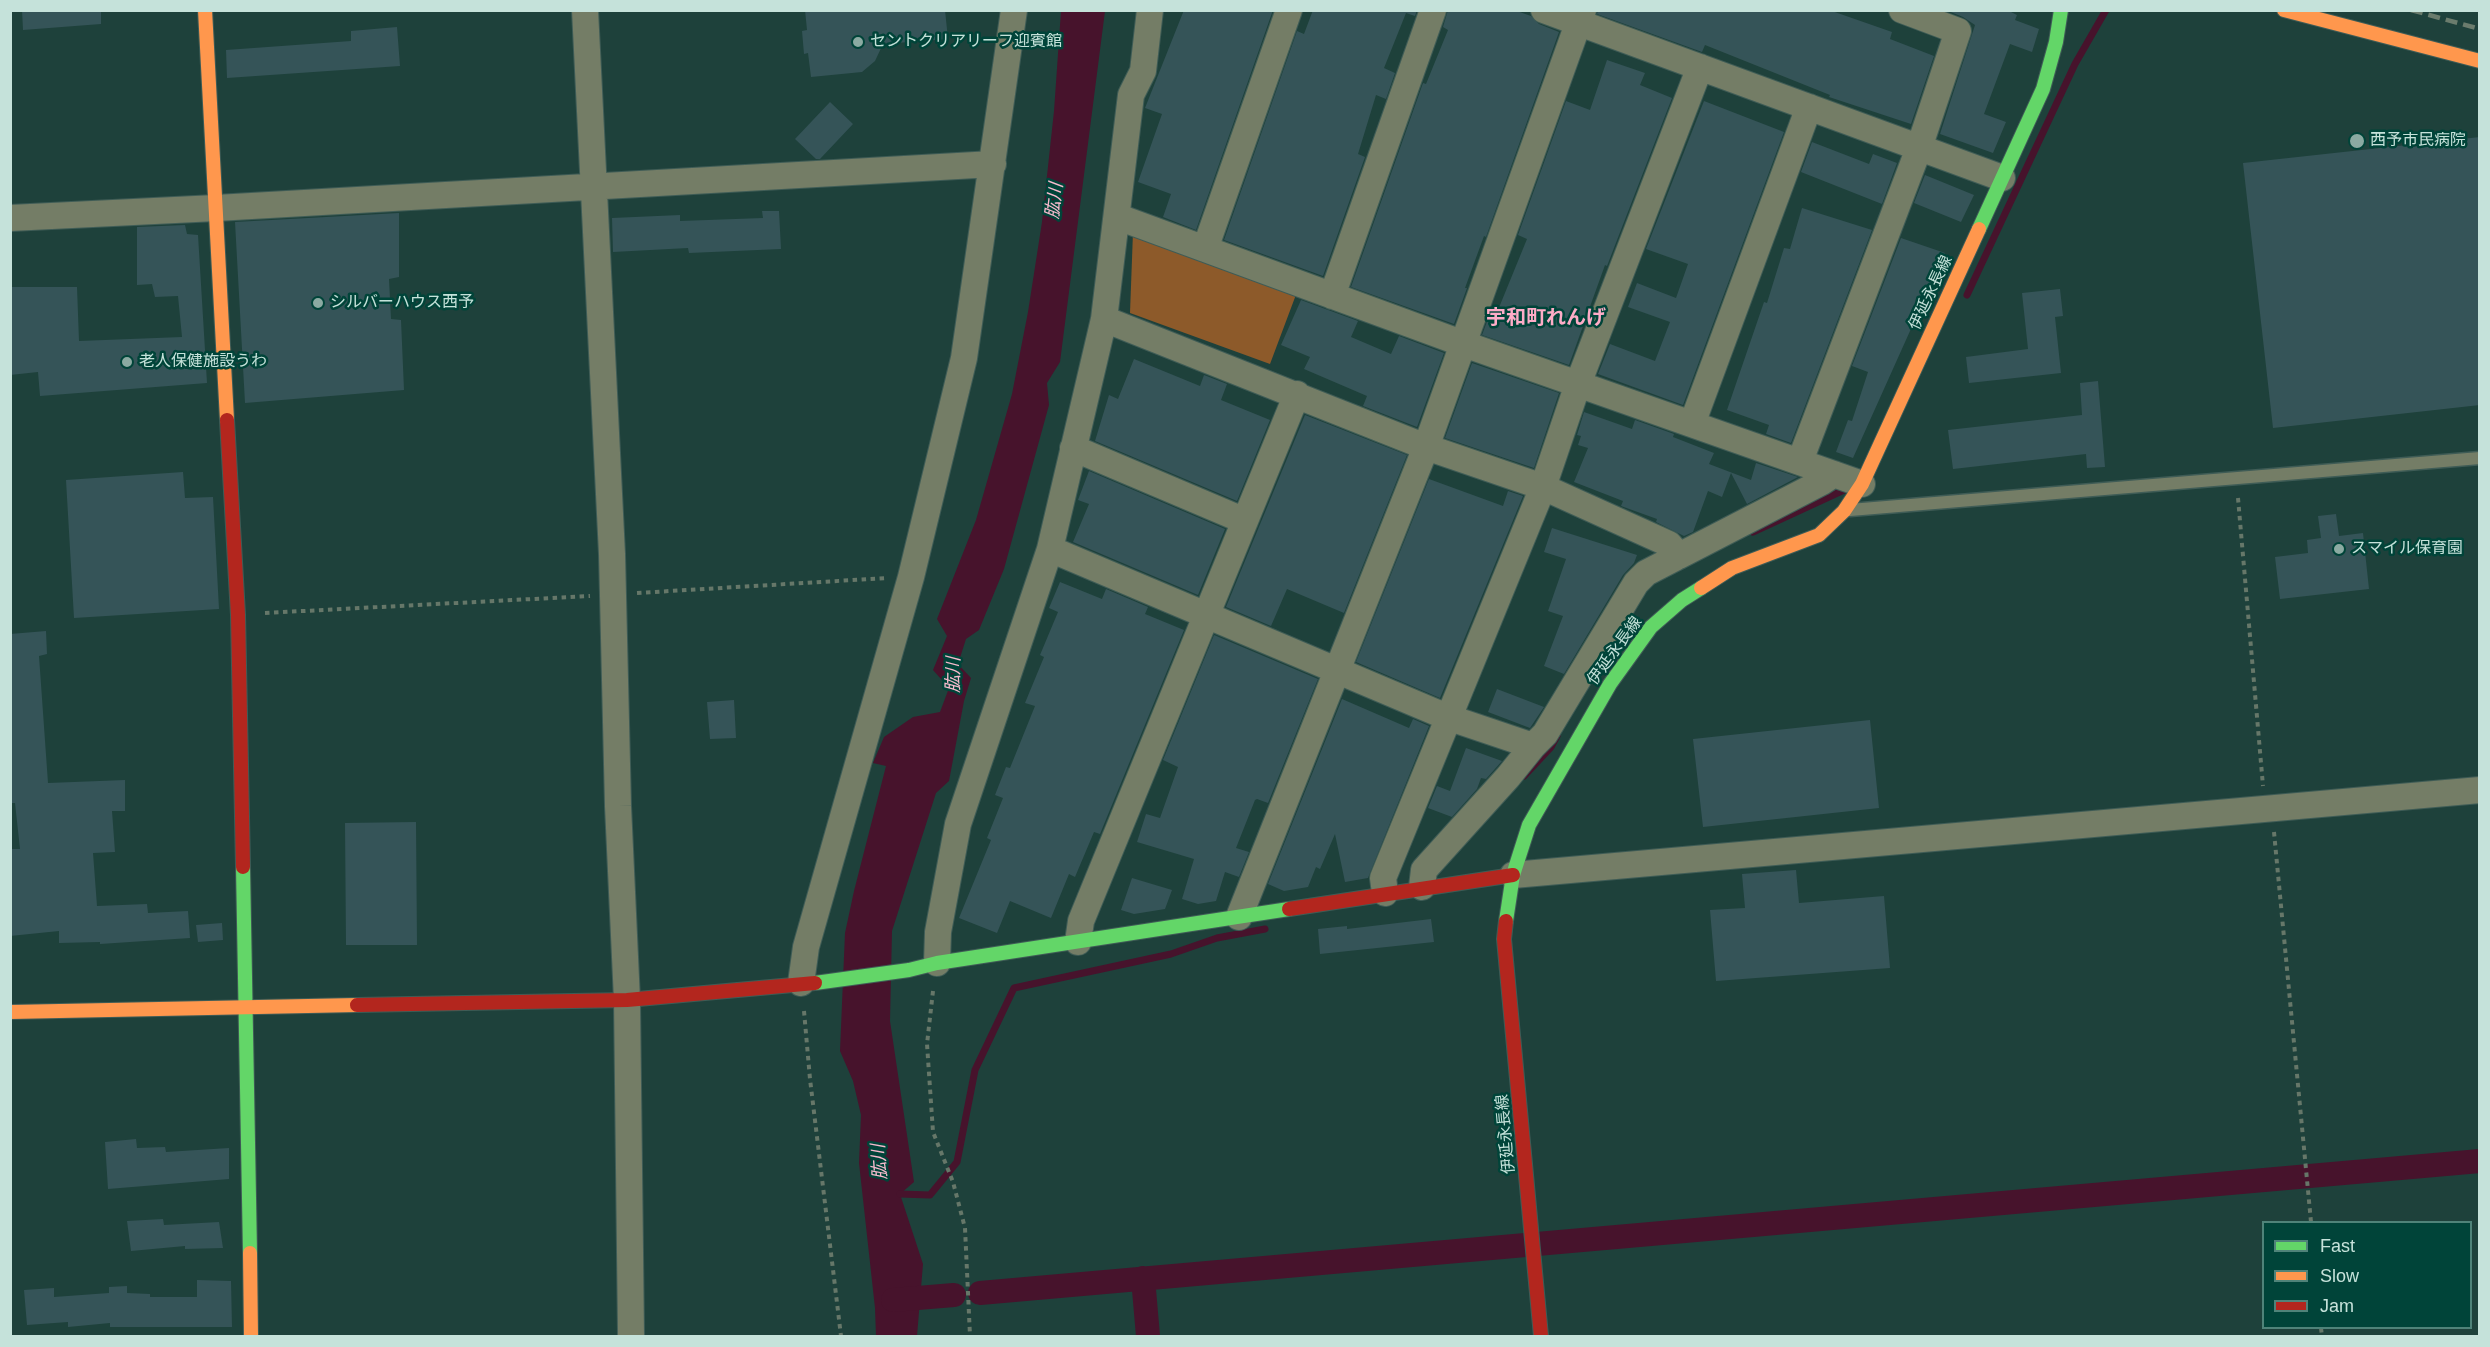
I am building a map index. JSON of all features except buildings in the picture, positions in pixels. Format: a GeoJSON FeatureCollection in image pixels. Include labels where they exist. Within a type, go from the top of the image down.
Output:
{"type":"FeatureCollection","features":[{"type":"Feature","properties":{"kind":"street"},"geometry":{"type":"LineString","coordinates":[[205,10],[238,615],[251,1336]]}},
{"type":"Feature","properties":{"kind":"street"},"geometry":{"type":"LineString","coordinates":[[585,10],[605,377],[627,1000],[631,1336]]}},
{"type":"Feature","properties":{"kind":"street"},"geometry":{"type":"LineString","coordinates":[[807,983],[806,947],[911,577],[964,358],[1014,10]]}},
{"type":"Feature","properties":{"kind":"street"},"geometry":{"type":"LineString","coordinates":[[937,963],[938,932],[958,824],[1050,549],[1104,318],[1131,95],[1143,71],[1150,10]]}},
{"type":"Feature","properties":{"kind":"street"},"geometry":{"type":"LineString","coordinates":[[1204,249],[1289,10]]}},
{"type":"Feature","properties":{"kind":"street"},"geometry":{"type":"LineString","coordinates":[[1332,296],[1434,10]]}},
{"type":"Feature","properties":{"kind":"street"},"geometry":{"type":"LineString","coordinates":[[1544,10],[1581,17],[1700,68],[2002,178]]}},
{"type":"Feature","properties":{"kind":"street"},"geometry":{"type":"LineString","coordinates":[[1800,461],[1919,147],[1958,31],[1902,10]]}},
{"type":"Feature","properties":{"kind":"street","name":"伊延永長線"},"geometry":{"type":"LineString","coordinates":[[1541,1336],[1504,939],[1513,875],[1529,825],[1610,684],[1651,627],[1682,600],[1732,568],[1820,536],[1844,511],[1862,484],[2043,89],[2056,42],[2061,10]]}},
{"type":"Feature","properties":{"kind":"street"},"geometry":{"type":"LineString","coordinates":[[2284,10],[2480,61]]}},
{"type":"Feature","properties":{"kind":"street"},"geometry":{"type":"LineString","coordinates":[[1239,917],[1426,447],[1581,17]]}},
{"type":"Feature","properties":{"kind":"street"},"geometry":{"type":"LineString","coordinates":[[1385,893],[1383,878],[1543,487],[1578,384],[1700,68]]}},
{"type":"Feature","properties":{"kind":"street"},"geometry":{"type":"LineString","coordinates":[[1692,424],[1809,107]]}},
{"type":"Feature","properties":{"kind":"street"},"geometry":{"type":"LineString","coordinates":[[10,218],[993,164]]}},
{"type":"Feature","properties":{"kind":"street"},"geometry":{"type":"LineString","coordinates":[[1118,217],[1464,344],[1862,484]]}},
{"type":"Feature","properties":{"kind":"street"},"geometry":{"type":"LineString","coordinates":[[1104,318],[1426,447],[1543,487],[1669,544],[1679,556]]}},
{"type":"Feature","properties":{"kind":"street"},"geometry":{"type":"LineString","coordinates":[[1078,942],[1080,921],[1297,394]]}},
{"type":"Feature","properties":{"kind":"street"},"geometry":{"type":"LineString","coordinates":[[1073,448],[1245,521]]}},
{"type":"Feature","properties":{"kind":"street"},"geometry":{"type":"LineString","coordinates":[[1422,887],[1424,870],[1545,734],[1636,583],[1646,573],[1834,474]]}},
{"type":"Feature","properties":{"kind":"street"},"geometry":{"type":"LineString","coordinates":[[1050,549],[1447,717],[1533,746]]}},
{"type":"Feature","properties":{"kind":"street"},"geometry":{"type":"LineString","coordinates":[[10,1012],[627,1000],[807,983],[909,970],[937,963],[1422,887],[1513,875],[2480,790]]}},
{"type":"Feature","properties":{"kind":"lane"},"geometry":{"type":"LineString","coordinates":[[1844,511],[2480,458]]}},
{"type":"Feature","properties":{"kind":"path"},"geometry":{"type":"LineString","coordinates":[[2238,498],[2311,1221]]}},
{"type":"Feature","properties":{"kind":"path"},"geometry":{"type":"LineString","coordinates":[[238,615],[911,577]]}},
{"type":"Feature","properties":{"kind":"path"},"geometry":{"type":"LineString","coordinates":[[937,963],[927,1044],[933,1132],[953,1182],[966,1228],[970,1336]]}},
{"type":"Feature","properties":{"kind":"path"},"geometry":{"type":"LineString","coordinates":[[807,983],[810,1079],[841,1336]]}},
{"type":"Feature","properties":{"kind":"shaded area"},"geometry":{"type":"Polygon","coordinates":[[[1133,232],[1297,292],[1270,364],[1130,313],[1133,232]]]}},
{"type":"Feature","properties":{"kind":"water","name":"肱川"},"geometry":{"type":"Polygon","coordinates":[[[1061,11],[1105,11],[1060,362],[1047,383],[1049,405],[1004,569],[979,630],[966,639],[958,664],[971,678],[964,701],[949,781],[936,793],[892,931],[890,1021],[914,1182],[900,1194],[923,1264],[917,1336],[876,1336],[859,1163],[861,1115],[853,1081],[840,1051],[845,933],[886,766],[873,763],[884,737],[913,717],[940,712],[949,688],[933,670],[947,636],[937,619],[976,520],[1012,394],[1042,222],[1054,111],[1061,11]]]}},
{"type":"Feature","properties":{"kind":"waterway"},"geometry":{"type":"LineString","coordinates":[[1967,295],[2075,64],[2106,10]]}},
{"type":"Feature","properties":{"kind":"waterway"},"geometry":{"type":"LineString","coordinates":[[1753,532],[1844,490]]}},
{"type":"Feature","properties":{"kind":"waterway"},"geometry":{"type":"LineString","coordinates":[[1524,776],[1551,747],[1557,736]]}},
{"type":"Feature","properties":{"kind":"waterway"},"geometry":{"type":"LineString","coordinates":[[900,1194],[930,1195],[957,1162],[975,1070],[1014,988],[1171,954],[1217,938],[1265,929]]}},
{"type":"Feature","properties":{"kind":"waterway"},"geometry":{"type":"LineString","coordinates":[[980,1293],[2480,1161]]}},
{"type":"Feature","properties":{"kind":"waterway"},"geometry":{"type":"LineString","coordinates":[[1143,1278],[1148,1336]]}},
{"type":"Feature","properties":{"kind":"waterway"},"geometry":{"type":"LineString","coordinates":[[893,1300],[954,1295]]}},
{"type":"Feature","properties":{"kind":"railway"},"geometry":{"type":"LineString","coordinates":[[2411,10],[2480,29]]}},
{"type":"Feature","properties":{"kind":"traffic: fast"},"geometry":{"type":"LineString","coordinates":[[1979,229],[2043,89],[2056,42],[2061,10]]}},
{"type":"Feature","properties":{"kind":"traffic: fast"},"geometry":{"type":"LineString","coordinates":[[1506,921],[1513,875],[1529,825],[1610,684],[1651,627],[1682,600],[1701,588]]}},
{"type":"Feature","properties":{"kind":"traffic: fast"},"geometry":{"type":"LineString","coordinates":[[243,867],[250,1253]]}},
{"type":"Feature","properties":{"kind":"traffic: fast"},"geometry":{"type":"LineString","coordinates":[[815,983],[1289,909]]}},
{"type":"Feature","properties":{"kind":"traffic: slow"},"geometry":{"type":"LineString","coordinates":[[205,10],[227,420]]}},
{"type":"Feature","properties":{"kind":"traffic: slow"},"geometry":{"type":"LineString","coordinates":[[2284,10],[2480,61]]}},
{"type":"Feature","properties":{"kind":"traffic: slow"},"geometry":{"type":"LineString","coordinates":[[1701,588],[1732,568],[1819,535],[1844,511],[1862,484],[1979,229]]}},
{"type":"Feature","properties":{"kind":"traffic: slow"},"geometry":{"type":"LineString","coordinates":[[10,1012],[357,1005]]}},
{"type":"Feature","properties":{"kind":"traffic: slow"},"geometry":{"type":"LineString","coordinates":[[250,1253],[251,1336]]}},
{"type":"Feature","properties":{"kind":"traffic: jam"},"geometry":{"type":"LineString","coordinates":[[227,420],[238,615],[243,867]]}},
{"type":"Feature","properties":{"kind":"traffic: jam"},"geometry":{"type":"LineString","coordinates":[[1289,909],[1513,875]]}},
{"type":"Feature","properties":{"kind":"traffic: jam"},"geometry":{"type":"LineString","coordinates":[[1506,921],[1504,939],[1541,1336]]}},
{"type":"Feature","properties":{"kind":"traffic: jam"},"geometry":{"type":"LineString","coordinates":[[357,1005],[627,1000],[815,983]]}},
{"type":"Feature","properties":{"kind":"place","name":"セントクリアリーフ迎賓館"},"geometry":{"type":"Point","coordinates":[858,42]}},
{"type":"Feature","properties":{"kind":"place","name":"西予市民病院"},"geometry":{"type":"Point","coordinates":[2357,141]}},
{"type":"Feature","properties":{"kind":"place","name":"シルバーハウス西予"},"geometry":{"type":"Point","coordinates":[318,303]}},
{"type":"Feature","properties":{"kind":"place","name":"老人保健施設うわ"},"geometry":{"type":"Point","coordinates":[127,362]}},
{"type":"Feature","properties":{"kind":"place","name":"スマイル保育園"},"geometry":{"type":"Point","coordinates":[2339,549]}},
{"type":"Feature","properties":{"kind":"district","name":"宇和町れんげ"},"geometry":{"type":"Point","coordinates":[1546,318]}}]}
